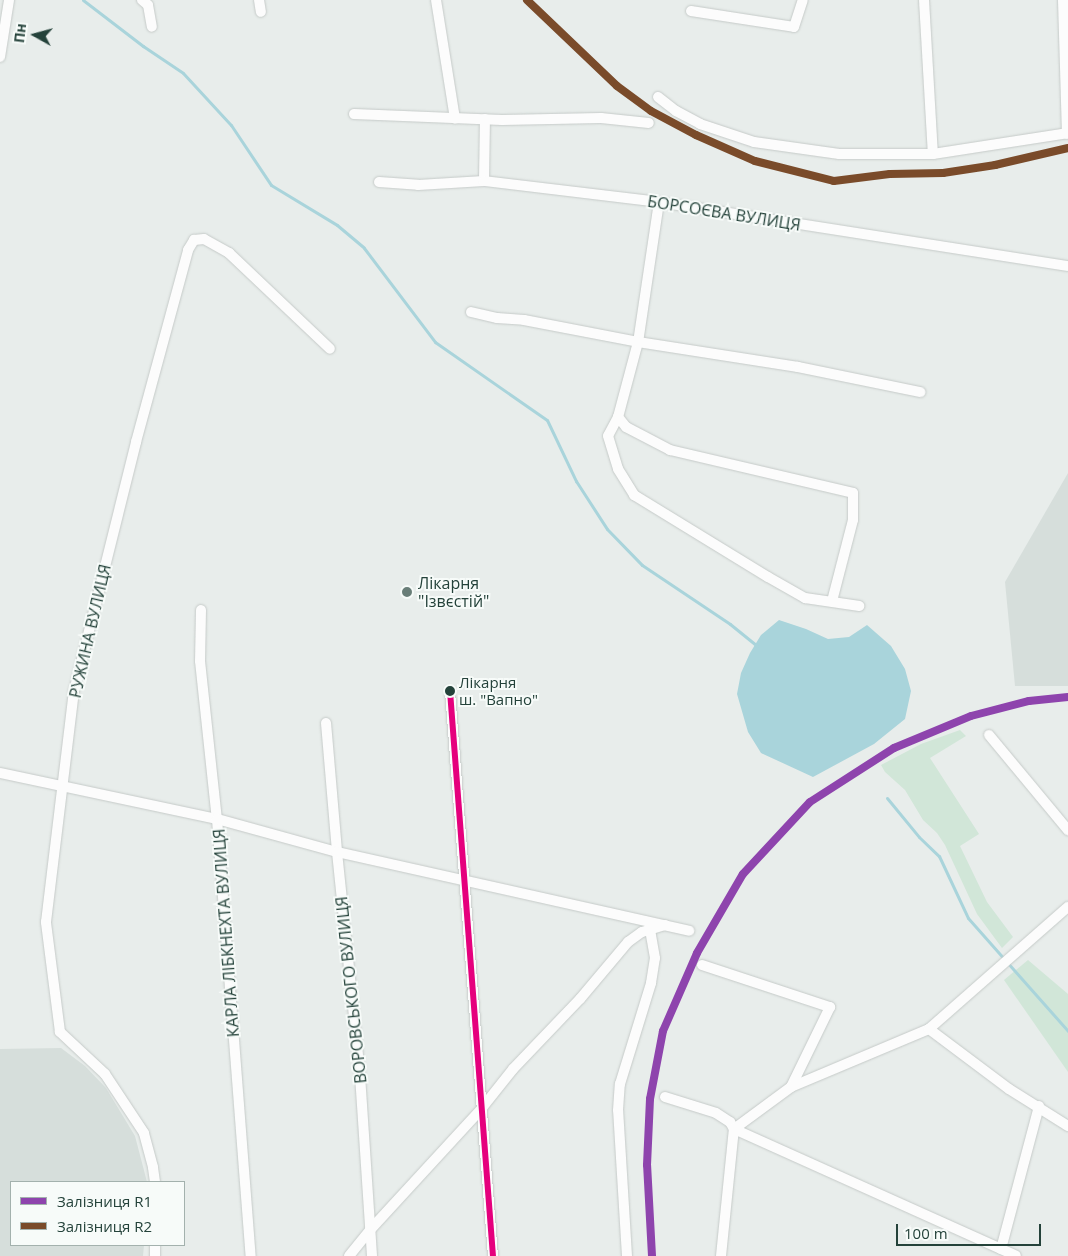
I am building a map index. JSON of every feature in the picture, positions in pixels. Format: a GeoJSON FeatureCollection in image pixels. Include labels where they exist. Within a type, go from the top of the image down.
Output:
{"type":"FeatureCollection","features":[{"type":"Feature","properties":{"kind":"street"},"geometry":{"type":"LineString","coordinates":[[0,57],[9,0]]}},
{"type":"Feature","properties":{"kind":"street"},"geometry":{"type":"LineString","coordinates":[[142,0],[148,5],[152,27]]}},
{"type":"Feature","properties":{"kind":"street"},"geometry":{"type":"LineString","coordinates":[[259,0],[261,12]]}},
{"type":"Feature","properties":{"kind":"street"},"geometry":{"type":"LineString","coordinates":[[436,0],[455,118]]}},
{"type":"Feature","properties":{"kind":"street"},"geometry":{"type":"LineString","coordinates":[[691,10],[794,27],[803,0]]}},
{"type":"Feature","properties":{"kind":"street"},"geometry":{"type":"LineString","coordinates":[[924,0],[933,154]]}},
{"type":"Feature","properties":{"kind":"street"},"geometry":{"type":"LineString","coordinates":[[658,97],[676,112],[700,124],[754,142],[839,154],[933,154],[1067,134],[1063,0]]}},
{"type":"Feature","properties":{"kind":"street"},"geometry":{"type":"LineString","coordinates":[[354,114],[485,119],[601,118],[649,122]]}},
{"type":"Feature","properties":{"kind":"street"},"geometry":{"type":"LineString","coordinates":[[484,181],[485,119]]}},
{"type":"Feature","properties":{"kind":"street","name":"БОРСОЄВА ВУЛИЦЯ"},"geometry":{"type":"LineString","coordinates":[[379,182],[418,185],[484,181],[659,202],[1068,266]]}},
{"type":"Feature","properties":{"kind":"street"},"geometry":{"type":"LineString","coordinates":[[659,202],[638,342],[618,417],[608,436],[618,469],[634,495],[768,578],[805,598],[859,606]]}},
{"type":"Feature","properties":{"kind":"street","name":"РУЖИНА ВУЛИЦЯ"},"geometry":{"type":"LineString","coordinates":[[155,1181],[144,1133],[105,1074],[60,1032],[46,922],[74,691],[139,432],[188,250],[194,240],[204,240],[230,253],[330,349]]}},
{"type":"Feature","properties":{"kind":"street"},"geometry":{"type":"LineString","coordinates":[[471,312],[638,342],[798,367],[920,392]]}},
{"type":"Feature","properties":{"kind":"street"},"geometry":{"type":"LineString","coordinates":[[618,417],[626,427],[670,450],[853,493],[853,520],[832,601]]}},
{"type":"Feature","properties":{"kind":"street","name":"КАРЛА ЛІБКНЕХТА ВУЛИЦЯ"},"geometry":{"type":"LineString","coordinates":[[201,610],[200,661],[217,819],[251,1256]]}},
{"type":"Feature","properties":{"kind":"street"},"geometry":{"type":"LineString","coordinates":[[450,691],[492,1256]]}},
{"type":"Feature","properties":{"kind":"street","name":"ВОРОВСЬКОГО ВУЛИЦЯ"},"geometry":{"type":"LineString","coordinates":[[326,724],[360,1075],[372,1256]]}},
{"type":"Feature","properties":{"kind":"street"},"geometry":{"type":"LineString","coordinates":[[989,735],[1068,830]]}},
{"type":"Feature","properties":{"kind":"street"},"geometry":{"type":"LineString","coordinates":[[0,774],[217,819],[337,852],[666,924],[689,931]]}},
{"type":"Feature","properties":{"kind":"street"},"geometry":{"type":"LineString","coordinates":[[734,1129],[791,1087],[929,1029],[1068,907]]}},
{"type":"Feature","properties":{"kind":"street"},"geometry":{"type":"LineString","coordinates":[[349,1256],[370,1230],[482,1108],[513,1069],[580,999],[628,942],[666,924]]}},
{"type":"Feature","properties":{"kind":"street"},"geometry":{"type":"LineString","coordinates":[[627,1256],[618,1110],[620,1084],[651,983],[655,958],[650,930]]}},
{"type":"Feature","properties":{"kind":"street"},"geometry":{"type":"LineString","coordinates":[[702,965],[830,1007],[791,1087]]}},
{"type":"Feature","properties":{"kind":"street"},"geometry":{"type":"LineString","coordinates":[[929,1029],[1009,1089],[1039,1106],[1068,1126]]}},
{"type":"Feature","properties":{"kind":"street"},"geometry":{"type":"LineString","coordinates":[[665,1097],[716,1113],[730,1122],[734,1129],[721,1256]]}},
{"type":"Feature","properties":{"kind":"street"},"geometry":{"type":"LineString","coordinates":[[1001,1250],[1039,1106]]}},
{"type":"Feature","properties":{"kind":"street"},"geometry":{"type":"LineString","coordinates":[[734,1129],[1016,1256]]}},
{"type":"Feature","properties":{"kind":"shaded area"},"geometry":{"type":"Polygon","coordinates":[[[1068,473],[1068,686],[1015,686],[1005,582],[1068,473]]]}},
{"type":"Feature","properties":{"kind":"shaded area"},"geometry":{"type":"Polygon","coordinates":[[[61,1048],[85,1066],[106,1088],[135,1136],[147,1181],[10,1181],[10,1246],[144,1246],[143,1256],[0,1256],[0,1049],[61,1048]]]}},
{"type":"Feature","properties":{"kind":"green space"},"geometry":{"type":"Polygon","coordinates":[[[960,730],[966,736],[930,758],[979,834],[960,846],[987,902],[1013,937],[1002,948],[977,914],[945,845],[937,833],[923,820],[905,790],[885,772],[881,765],[921,744],[960,730]]]}},
{"type":"Feature","properties":{"kind":"green space"},"geometry":{"type":"Polygon","coordinates":[[[1028,960],[1068,994],[1068,1072],[1004,980],[1028,960]]]}},
{"type":"Feature","properties":{"kind":"water"},"geometry":{"type":"Polygon","coordinates":[[[779,620],[828,639],[849,637],[867,625],[891,646],[905,669],[911,691],[905,719],[874,744],[813,777],[761,753],[748,732],[737,694],[741,673],[750,653],[761,635],[779,620]]]}},
{"type":"Feature","properties":{"kind":"waterway"},"geometry":{"type":"LineString","coordinates":[[83,0],[143,46],[183,73],[231,125],[271,185],[337,225],[364,248],[435,342],[547,420],[576,481],[607,529],[642,565],[730,624],[757,646]]}},
{"type":"Feature","properties":{"kind":"waterway"},"geometry":{"type":"LineString","coordinates":[[887,798],[919,837],[939,856],[968,918],[1068,1031]]}},
{"type":"Feature","properties":{"kind":"rail line","name":"R2"},"geometry":{"type":"LineString","coordinates":[[527,0],[617,86],[651,111],[696,135],[755,161],[834,181],[890,174],[943,173],[995,165],[1068,148]]}},
{"type":"Feature","properties":{"kind":"rail line","name":"R1"},"geometry":{"type":"LineString","coordinates":[[652,1256],[647,1165],[650,1099],[663,1031],[697,953],[743,874],[810,802],[894,748],[971,716],[1029,701],[1068,697]]}},
{"type":"Feature","properties":{"kind":"transit line"},"geometry":{"type":"LineString","coordinates":[[450,691],[493,1256]]}},
{"type":"Feature","properties":{"kind":"place","name":"Лікарня \"Ізвєстій\""},"geometry":{"type":"Point","coordinates":[407,592]}},
{"type":"Feature","properties":{"kind":"place","name":"Лікарня ш. \"Вапно\""},"geometry":{"type":"Point","coordinates":[450,691]}}]}
